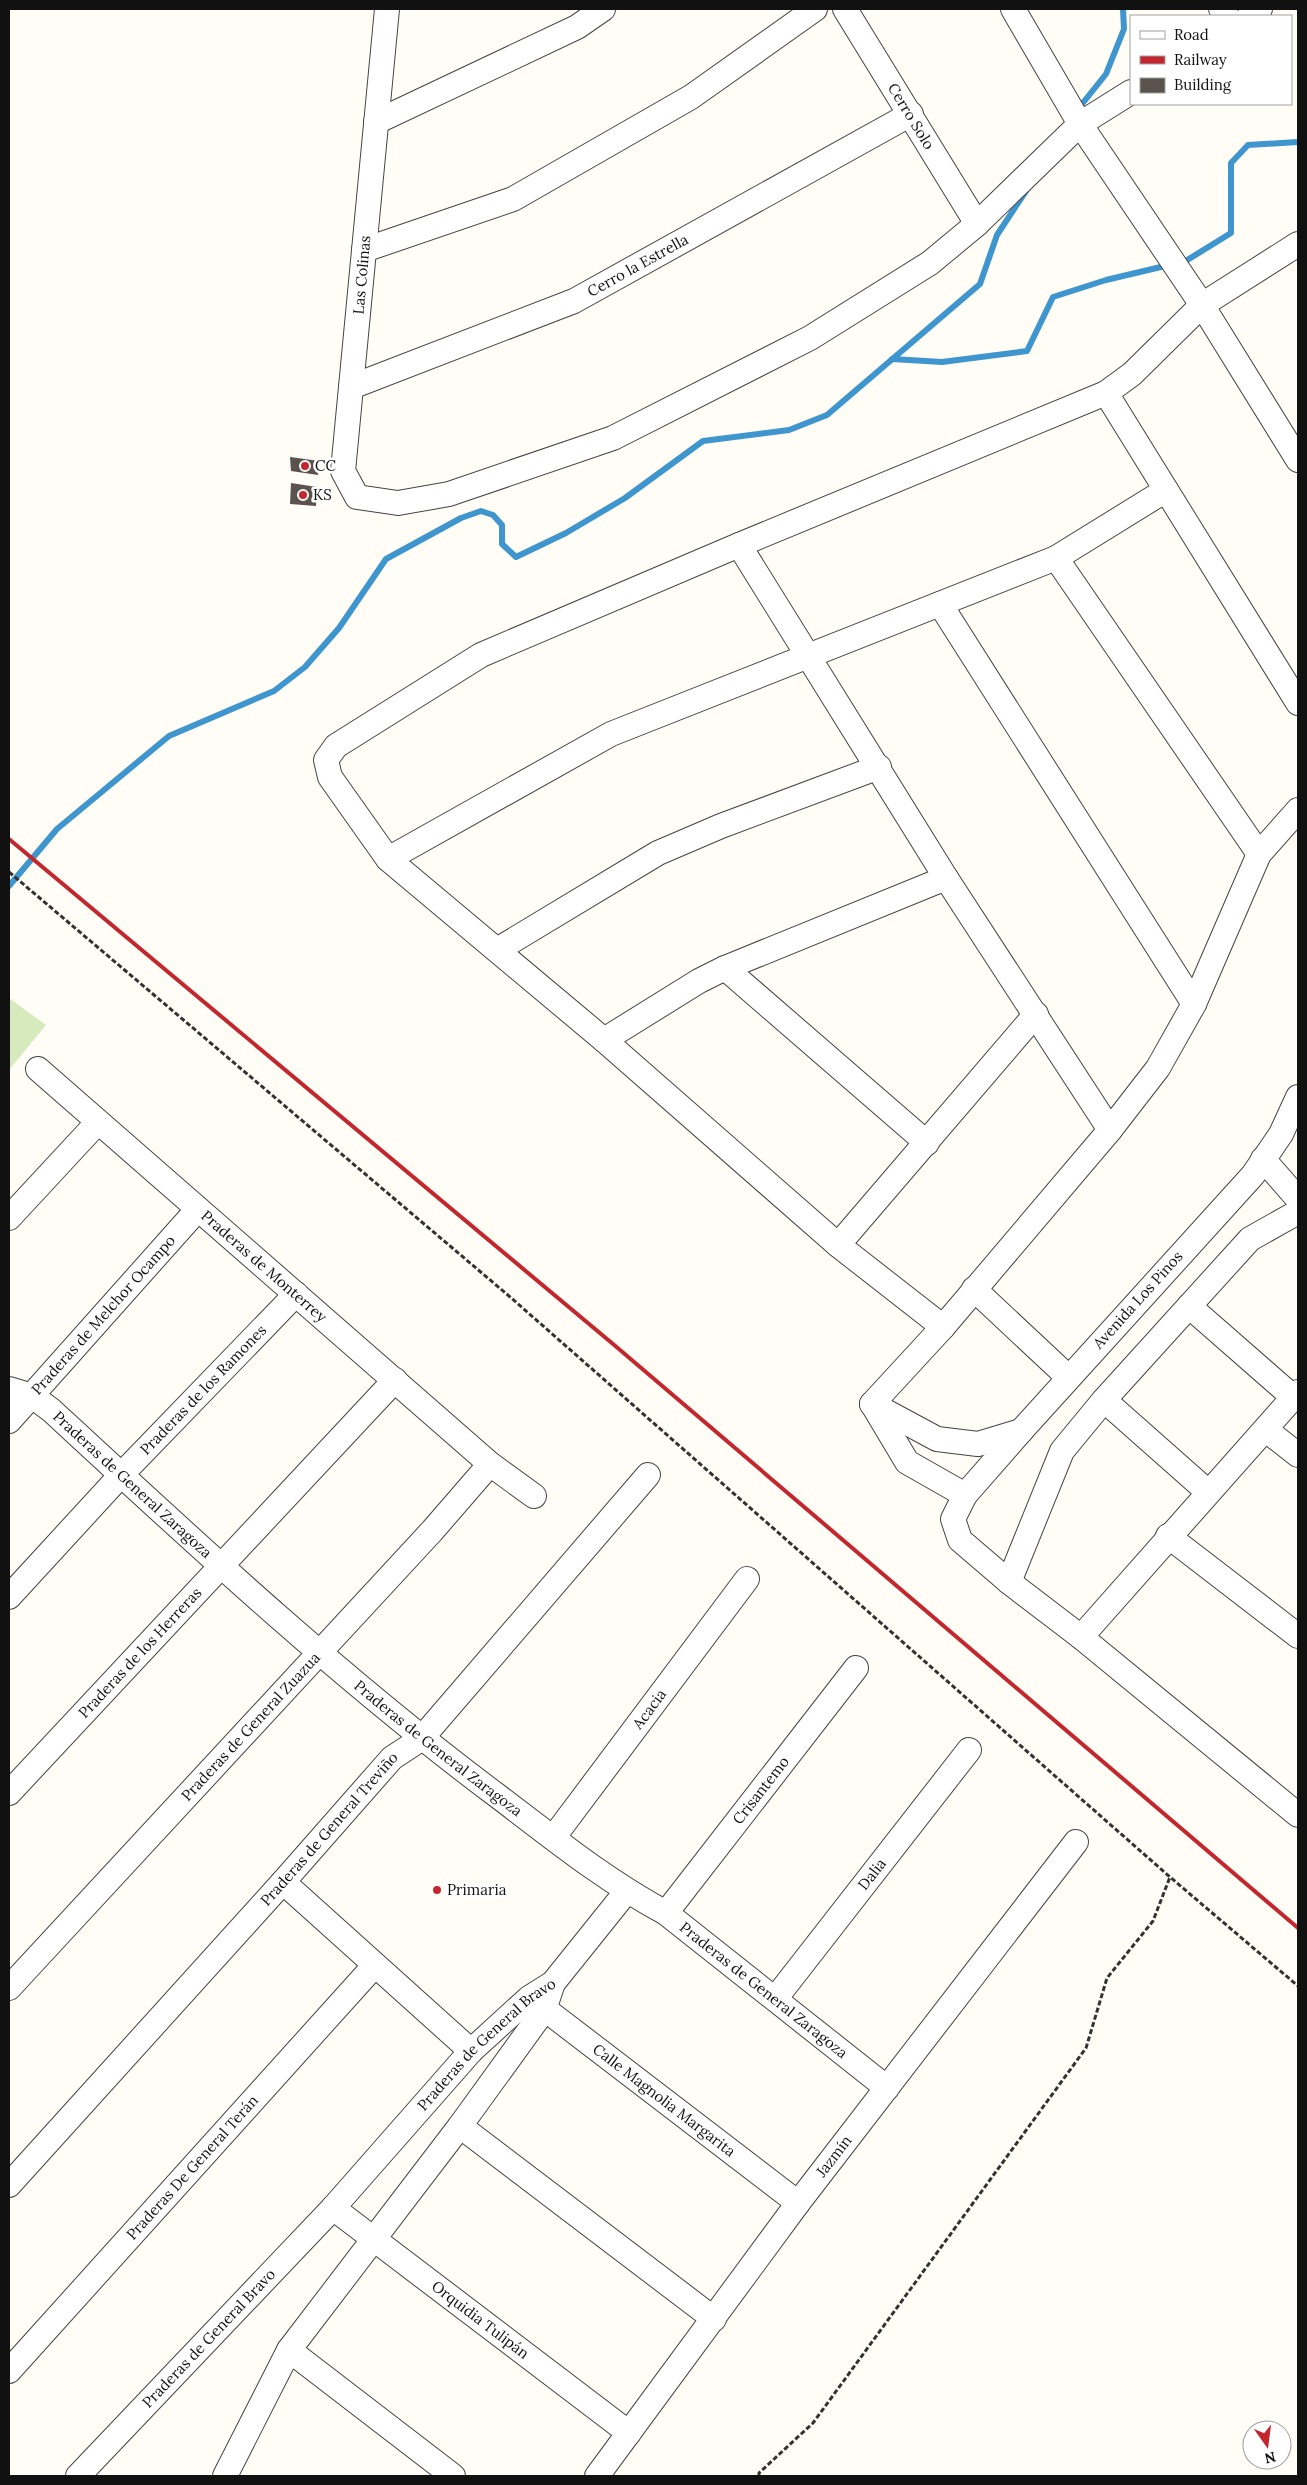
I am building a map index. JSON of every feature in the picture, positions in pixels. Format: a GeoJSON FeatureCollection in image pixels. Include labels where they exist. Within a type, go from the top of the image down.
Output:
{"type":"FeatureCollection","features":[{"type":"Feature","properties":{"kind":"street","name":"Las Colinas"},"geometry":{"type":"LineString","coordinates":[[387,9],[343,471],[357,497],[398,503],[449,494],[613,438],[810,338],[930,263],[977,224]]}},
{"type":"Feature","properties":{"kind":"street"},"geometry":{"type":"LineString","coordinates":[[376,122],[577,26],[603,9]]}},
{"type":"Feature","properties":{"kind":"street"},"geometry":{"type":"LineString","coordinates":[[364,250],[513,199],[691,98],[815,9]]}},
{"type":"Feature","properties":{"kind":"street","name":"Cerro Solo"},"geometry":{"type":"LineString","coordinates":[[846,9],[977,224]]}},
{"type":"Feature","properties":{"kind":"street"},"geometry":{"type":"LineString","coordinates":[[1013,9],[1080,124],[1202,305],[1298,460]]}},
{"type":"Feature","properties":{"kind":"street"},"geometry":{"type":"LineString","coordinates":[[977,224],[1080,124],[1130,93]]}},
{"type":"Feature","properties":{"kind":"street","name":"Cerro la Estrella"},"geometry":{"type":"LineString","coordinates":[[351,387],[574,301],[911,114]]}},
{"type":"Feature","properties":{"kind":"street"},"geometry":{"type":"LineString","coordinates":[[943,1327],[838,1245],[604,1040],[388,858],[330,777],[326,760],[336,746],[481,655],[739,544],[1106,393],[1132,374],[1202,305],[1298,244]]}},
{"type":"Feature","properties":{"kind":"street"},"geometry":{"type":"LineString","coordinates":[[1106,393],[1298,703]]}},
{"type":"Feature","properties":{"kind":"street"},"geometry":{"type":"LineString","coordinates":[[388,858],[611,734],[1056,558],[1166,490]]}},
{"type":"Feature","properties":{"kind":"street"},"geometry":{"type":"LineString","coordinates":[[739,544],[946,878],[1110,1130]]}},
{"type":"Feature","properties":{"kind":"street"},"geometry":{"type":"LineString","coordinates":[[1056,558],[1259,854]]}},
{"type":"Feature","properties":{"kind":"street"},"geometry":{"type":"LineString","coordinates":[[940,604],[1194,1004]]}},
{"type":"Feature","properties":{"kind":"street"},"geometry":{"type":"LineString","coordinates":[[497,950],[658,853],[878,767]]}},
{"type":"Feature","properties":{"kind":"street"},"geometry":{"type":"LineString","coordinates":[[872,1404],[943,1327],[1110,1130],[1158,1068],[1194,1004],[1259,854],[1298,810]]}},
{"type":"Feature","properties":{"kind":"street"},"geometry":{"type":"LineString","coordinates":[[604,1040],[699,981],[725,968],[946,878]]}},
{"type":"Feature","properties":{"kind":"street"},"geometry":{"type":"LineString","coordinates":[[725,968],[928,1143]]}},
{"type":"Feature","properties":{"kind":"street"},"geometry":{"type":"LineString","coordinates":[[838,1245],[928,1143],[1036,1014]]}},
{"type":"Feature","properties":{"kind":"street","name":"Praderas de Monterrey"},"geometry":{"type":"LineString","coordinates":[[38,1069],[490,1464],[534,1496]]}},
{"type":"Feature","properties":{"kind":"street","name":"Avenida Los Pinos"},"geometry":{"type":"LineString","coordinates":[[1298,1097],[1281,1134],[1253,1175],[1068,1377],[965,1495],[953,1519],[960,1540],[1009,1582],[1081,1637],[1298,1815]]}},
{"type":"Feature","properties":{"kind":"street"},"geometry":{"type":"LineString","coordinates":[[9,1218],[98,1122]]}},
{"type":"Feature","properties":{"kind":"street"},"geometry":{"type":"LineString","coordinates":[[1263,1159],[1298,1199]]}},
{"type":"Feature","properties":{"kind":"street","name":"Praderas de Melchor Ocampo"},"geometry":{"type":"LineString","coordinates":[[9,1421],[198,1209]]}},
{"type":"Feature","properties":{"kind":"street"},"geometry":{"type":"LineString","coordinates":[[1009,1582],[1062,1451],[1104,1400],[1250,1239],[1298,1212]]}},
{"type":"Feature","properties":{"kind":"street"},"geometry":{"type":"LineString","coordinates":[[974,1289],[1068,1377]]}},
{"type":"Feature","properties":{"kind":"street","name":"Praderas de los Ramones"},"geometry":{"type":"LineString","coordinates":[[9,1597],[121,1475],[296,1294]]}},
{"type":"Feature","properties":{"kind":"street"},"geometry":{"type":"LineString","coordinates":[[1081,1637],[1168,1536],[1266,1430],[1295,1394],[1189,1306]]}},
{"type":"Feature","properties":{"kind":"street","name":"Praderas de los Herreras"},"geometry":{"type":"LineString","coordinates":[[9,1793],[219,1566],[395,1380]]}},
{"type":"Feature","properties":{"kind":"street","name":"Praderas de General Zaragoza"},"geometry":{"type":"LineString","coordinates":[[9,1389],[32,1396],[51,1410],[219,1566],[421,1739],[626,1892],[666,1914],[887,2088]]}},
{"type":"Feature","properties":{"kind":"street"},"geometry":{"type":"LineString","coordinates":[[1104,1400],[1208,1492]]}},
{"type":"Feature","properties":{"kind":"street"},"geometry":{"type":"LineString","coordinates":[[872,1404],[937,1439],[978,1444],[1021,1431]]}},
{"type":"Feature","properties":{"kind":"street"},"geometry":{"type":"LineString","coordinates":[[872,1404],[907,1462],[965,1495]]}},
{"type":"Feature","properties":{"kind":"street"},"geometry":{"type":"LineString","coordinates":[[1266,1430],[1298,1455]]}},
{"type":"Feature","properties":{"kind":"street","name":"Praderas de General Zuazua"},"geometry":{"type":"LineString","coordinates":[[9,1988],[432,1531],[490,1464]]}},
{"type":"Feature","properties":{"kind":"street","name":"Praderas de General Treviño"},"geometry":{"type":"LineString","coordinates":[[9,2185],[283,1882],[392,1758],[421,1739],[648,1475]]}},
{"type":"Feature","properties":{"kind":"street"},"geometry":{"type":"LineString","coordinates":[[1168,1536],[1298,1636]]}},
{"type":"Feature","properties":{"kind":"street","name":"Acacia"},"geometry":{"type":"LineString","coordinates":[[553,1838],[747,1579]]}},
{"type":"Feature","properties":{"kind":"street","name":"Crisantemo"},"geometry":{"type":"LineString","coordinates":[[666,1914],[856,1668]]}},
{"type":"Feature","properties":{"kind":"street","name":"Dalia"},"geometry":{"type":"LineString","coordinates":[[775,1999],[969,1750]]}},
{"type":"Feature","properties":{"kind":"street","name":"Jazmín"},"geometry":{"type":"LineString","coordinates":[[597,2476],[798,2203],[1076,1842]]}},
{"type":"Feature","properties":{"kind":"street"},"geometry":{"type":"LineString","coordinates":[[283,1882],[470,2051]]}},
{"type":"Feature","properties":{"kind":"street","name":"Praderas de General Bravo"},"geometry":{"type":"LineString","coordinates":[[225,2476],[289,2350],[460,2126],[537,2004],[626,1892]]}},
{"type":"Feature","properties":{"kind":"street","name":"Praderas De General Terán"},"geometry":{"type":"LineString","coordinates":[[9,2371],[375,1965]]}},
{"type":"Feature","properties":{"kind":"street","name":"Praderas de General Bravo"},"geometry":{"type":"LineString","coordinates":[[78,2476],[333,2208],[470,2051],[537,2004]]}},
{"type":"Feature","properties":{"kind":"street","name":"Calle Magnolia Margarita"},"geometry":{"type":"LineString","coordinates":[[537,2004],[798,2203]]}},
{"type":"Feature","properties":{"kind":"street"},"geometry":{"type":"LineString","coordinates":[[460,2126],[714,2319]]}},
{"type":"Feature","properties":{"kind":"street","name":"Orquidia Tulipán"},"geometry":{"type":"LineString","coordinates":[[333,2208],[629,2432]]}},
{"type":"Feature","properties":{"kind":"street"},"geometry":{"type":"LineString","coordinates":[[289,2350],[453,2476]]}},
{"type":"Feature","properties":{"kind":"path"},"geometry":{"type":"LineString","coordinates":[[9,872],[509,1296],[1170,1877],[1298,1986]]}},
{"type":"Feature","properties":{"kind":"path"},"geometry":{"type":"LineString","coordinates":[[759,2476],[759,2473],[813,2423],[1086,2048],[1106,1978],[1154,1921],[1170,1877]]}},
{"type":"Feature","properties":{"kind":"green space"},"geometry":{"type":"Polygon","coordinates":[[[9,998],[46,1025],[9,1070],[9,998]]]}},
{"type":"Feature","properties":{"kind":"building","name":"CC"},"geometry":{"type":"Polygon","coordinates":[[[290,457],[319,461],[318,475],[291,471],[290,457]]]}},
{"type":"Feature","properties":{"kind":"building","name":"KS"},"geometry":{"type":"Polygon","coordinates":[[[291,483],[317,487],[316,506],[290,504],[291,483]]]}},
{"type":"Feature","properties":{"kind":"waterway"},"geometry":{"type":"LineString","coordinates":[[1078,109],[1106,74],[1124,29],[1123,9]]}},
{"type":"Feature","properties":{"kind":"waterway"},"geometry":{"type":"LineString","coordinates":[[1184,262],[1231,233],[1231,163],[1248,145],[1298,142]]}},
{"type":"Feature","properties":{"kind":"waterway"},"geometry":{"type":"LineString","coordinates":[[9,886],[57,829],[169,736],[274,691],[305,667],[339,628],[386,559],[461,518],[481,511],[493,515],[502,525],[502,544],[516,557],[566,533],[625,498],[703,441],[789,430],[827,415],[980,284],[997,235],[1026,191]]}},
{"type":"Feature","properties":{"kind":"waterway"},"geometry":{"type":"LineString","coordinates":[[892,359],[942,362],[1027,351],[1053,297],[1106,280],[1165,266]]}},
{"type":"Feature","properties":{"kind":"railway"},"geometry":{"type":"LineString","coordinates":[[9,839],[613,1344],[1298,1928]]}},
{"type":"Feature","properties":{"kind":"place","name":"CC"},"geometry":{"type":"Point","coordinates":[305,466]}},
{"type":"Feature","properties":{"kind":"place","name":"KS"},"geometry":{"type":"Point","coordinates":[303,495]}},
{"type":"Feature","properties":{"kind":"place","name":"Primaria"},"geometry":{"type":"Point","coordinates":[437,1890]}}]}
